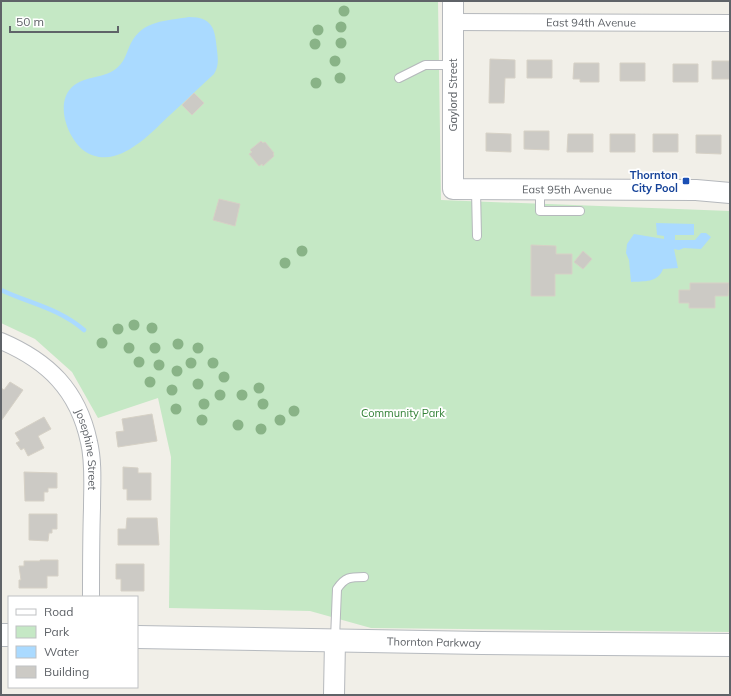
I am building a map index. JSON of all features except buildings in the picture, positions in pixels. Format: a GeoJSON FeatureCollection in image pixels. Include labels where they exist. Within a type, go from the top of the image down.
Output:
{"type":"FeatureCollection","features":[{"type":"Feature","properties":{"kind":"main road","name":"Thornton Parkway"},"geometry":{"type":"LineString","coordinates":[[138,637],[482,643],[730,645]]}},
{"type":"Feature","properties":{"kind":"street","name":"Gaylord Street"},"geometry":{"type":"LineString","coordinates":[[453,1],[453,189]]}},
{"type":"Feature","properties":{"kind":"street","name":"East 94th Avenue"},"geometry":{"type":"LineString","coordinates":[[453,22],[730,23]]}},
{"type":"Feature","properties":{"kind":"street","name":"East 95th Avenue"},"geometry":{"type":"LineString","coordinates":[[453,189],[696,190],[730,193]]}},
{"type":"Feature","properties":{"kind":"street","name":"Josephine Street"},"geometry":{"type":"LineString","coordinates":[[1,341],[33,357],[52,371],[75,401],[83,419],[90,442],[92,466],[91,596]]}},
{"type":"Feature","properties":{"kind":"street"},"geometry":{"type":"LineString","coordinates":[[334,695],[335,640]]}},
{"type":"Feature","properties":{"kind":"lane"},"geometry":{"type":"LineString","coordinates":[[399,78],[425,65],[453,65]]}},
{"type":"Feature","properties":{"kind":"lane"},"geometry":{"type":"LineString","coordinates":[[476,189],[477,236]]}},
{"type":"Feature","properties":{"kind":"lane"},"geometry":{"type":"LineString","coordinates":[[540,189],[540,211],[580,211]]}},
{"type":"Feature","properties":{"kind":"lane"},"geometry":{"type":"LineString","coordinates":[[335,640],[337,589],[341,583],[347,579],[364,577]]}},
{"type":"Feature","properties":{"kind":"green space","name":"Community Park"},"geometry":{"type":"Polygon","coordinates":[[[1,1],[438,1],[441,200],[730,211],[730,632],[371,628],[310,611],[169,608],[171,457],[158,398],[98,418],[72,372],[35,339],[1,323],[1,1]]]}},
{"type":"Feature","properties":{"kind":"water"},"geometry":{"type":"Polygon","coordinates":[[[189,17],[203,19],[208,22],[214,30],[218,59],[217,68],[214,74],[151,133],[130,149],[114,156],[106,157],[94,156],[83,150],[72,137],[65,120],[64,102],[72,87],[83,80],[108,74],[118,67],[124,59],[136,35],[142,30],[156,23],[189,17]]]}},
{"type":"Feature","properties":{"kind":"water"},"geometry":{"type":"Polygon","coordinates":[[[656,223],[694,224],[694,235],[675,235],[675,240],[695,240],[701,233],[706,233],[711,237],[701,249],[674,249],[678,268],[663,269],[661,274],[654,279],[631,282],[629,260],[626,253],[627,244],[634,234],[664,239],[664,236],[657,235],[656,223]]]}},
{"type":"Feature","properties":{"kind":"waterway"},"geometry":{"type":"LineString","coordinates":[[1,290],[54,311],[84,330]]}},
{"type":"Feature","properties":{"kind":"place","name":"Thornton City Pool"},"geometry":{"type":"Point","coordinates":[686,181]}}]}
